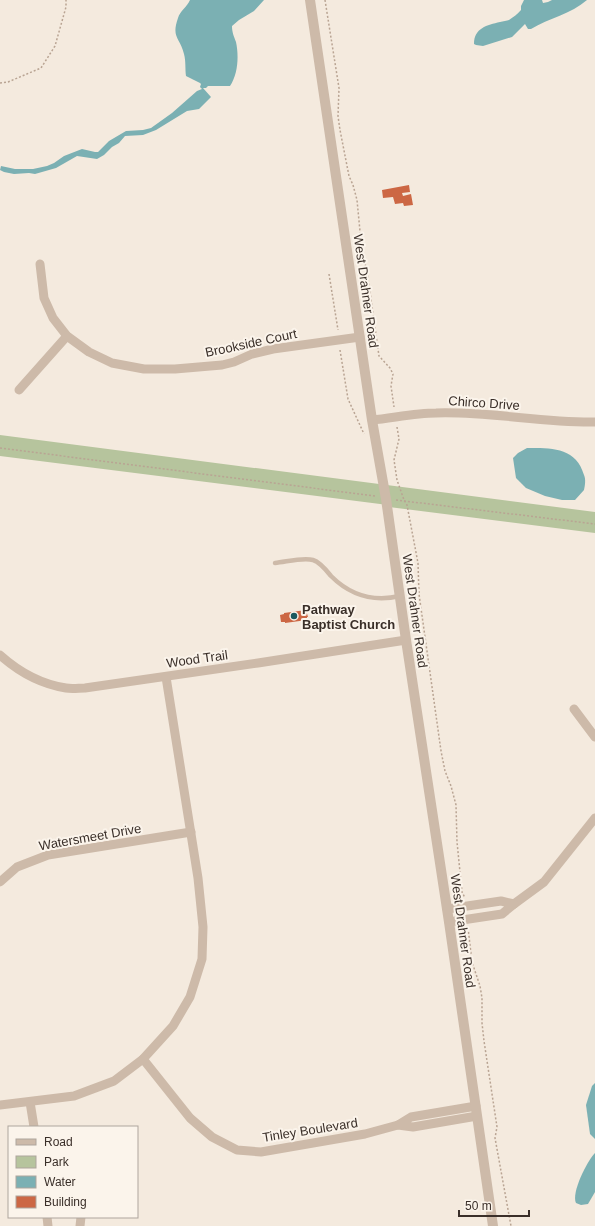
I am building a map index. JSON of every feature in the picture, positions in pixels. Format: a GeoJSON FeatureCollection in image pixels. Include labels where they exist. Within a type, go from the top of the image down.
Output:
{"type":"FeatureCollection","features":[{"type":"Feature","properties":{"kind":"street","name":"West Drahner Road"},"geometry":{"type":"LineString","coordinates":[[310,0],[372,420],[386,498],[493,1226]]}},
{"type":"Feature","properties":{"kind":"street","name":"Brookside Court"},"geometry":{"type":"LineString","coordinates":[[40,264],[44,298],[53,318],[67,336],[89,352],[112,363],[144,369],[175,369],[222,365],[234,362],[252,354],[273,349],[360,337]]}},
{"type":"Feature","properties":{"kind":"street"},"geometry":{"type":"LineString","coordinates":[[18,390],[67,336]]}},
{"type":"Feature","properties":{"kind":"street","name":"Chirco Drive"},"geometry":{"type":"LineString","coordinates":[[372,420],[436,413],[485,414],[575,422],[595,422]]}},
{"type":"Feature","properties":{"kind":"street","name":"Wood Trail"},"geometry":{"type":"LineString","coordinates":[[0,655],[26,675],[66,688],[92,687],[166,677],[406,640]]}},
{"type":"Feature","properties":{"kind":"street"},"geometry":{"type":"LineString","coordinates":[[0,1105],[74,1096],[114,1081],[143,1059],[173,1026],[190,997],[202,959],[203,927],[198,878],[166,677]]}},
{"type":"Feature","properties":{"kind":"street"},"geometry":{"type":"LineString","coordinates":[[574,709],[595,737]]}},
{"type":"Feature","properties":{"kind":"street"},"geometry":{"type":"LineString","coordinates":[[449,922],[502,914],[544,882],[595,818]]}},
{"type":"Feature","properties":{"kind":"street","name":"Watersmeet Drive"},"geometry":{"type":"LineString","coordinates":[[0,882],[17,867],[48,855],[191,832]]}},
{"type":"Feature","properties":{"kind":"street"},"geometry":{"type":"LineString","coordinates":[[447,909],[501,901],[514,904]]}},
{"type":"Feature","properties":{"kind":"street","name":"Tinley Boulevard"},"geometry":{"type":"LineString","coordinates":[[143,1059],[190,1118],[212,1137],[236,1150],[261,1152],[365,1134],[398,1125],[412,1116],[476,1106]]}},
{"type":"Feature","properties":{"kind":"street"},"geometry":{"type":"LineString","coordinates":[[30,1102],[34,1126]]}},
{"type":"Feature","properties":{"kind":"street","name":"Tinley Boulevard"},"geometry":{"type":"LineString","coordinates":[[398,1125],[414,1127],[477,1116]]}},
{"type":"Feature","properties":{"kind":"lane"},"geometry":{"type":"LineString","coordinates":[[276,563],[305,559],[314,560],[337,582],[348,590],[367,597],[389,599],[400,596]]}},
{"type":"Feature","properties":{"kind":"path"},"geometry":{"type":"LineString","coordinates":[[0,84],[41,68],[55,46],[66,7],[66,0]]}},
{"type":"Feature","properties":{"kind":"path"},"geometry":{"type":"LineString","coordinates":[[325,0],[339,88],[338,116],[340,130],[349,176],[357,200],[362,252],[367,271],[379,356],[390,368],[393,374],[391,386],[399,439],[394,460],[397,480],[407,505],[418,563],[419,594],[441,751],[445,771],[456,805],[457,842],[462,892],[468,906]]}},
{"type":"Feature","properties":{"kind":"path"},"geometry":{"type":"LineString","coordinates":[[329,274],[348,399],[365,435]]}},
{"type":"Feature","properties":{"kind":"path"},"geometry":{"type":"LineString","coordinates":[[0,448],[595,524]]}},
{"type":"Feature","properties":{"kind":"path"},"geometry":{"type":"LineString","coordinates":[[466,919],[472,962],[480,986],[482,998],[484,1040],[497,1127],[495,1138],[511,1226]]}},
{"type":"Feature","properties":{"kind":"green space"},"geometry":{"type":"Polygon","coordinates":[[[0,435],[595,512],[595,533],[389,507],[388,505],[0,456],[0,435]]]}},
{"type":"Feature","properties":{"kind":"water"},"geometry":{"type":"Polygon","coordinates":[[[190,0],[264,0],[254,11],[232,26],[238,59],[235,76],[230,86],[208,86],[203,88],[211,97],[199,109],[187,111],[156,130],[143,135],[125,136],[119,143],[97,159],[77,156],[56,168],[35,174],[14,174],[0,170],[1,166],[15,169],[33,169],[47,166],[64,156],[82,149],[98,152],[109,141],[126,131],[151,128],[172,113],[197,91],[202,89],[200,87],[200,83],[186,76],[184,54],[175,30],[179,16],[190,0]]]}},
{"type":"Feature","properties":{"kind":"water"},"geometry":{"type":"Polygon","coordinates":[[[524,0],[542,0],[543,3],[552,0],[587,0],[574,9],[531,29],[528,29],[525,24],[512,37],[483,46],[474,44],[476,34],[482,28],[490,24],[509,20],[521,10],[524,0]]]}},
{"type":"Feature","properties":{"kind":"water"},"geometry":{"type":"Polygon","coordinates":[[[527,448],[553,449],[569,454],[580,466],[585,478],[584,490],[575,500],[562,500],[545,496],[526,488],[516,478],[513,458],[527,448]]]}},
{"type":"Feature","properties":{"kind":"water"},"geometry":{"type":"Polygon","coordinates":[[[595,1083],[595,1139],[590,1134],[586,1105],[592,1086],[595,1083]]]}},
{"type":"Feature","properties":{"kind":"water"},"geometry":{"type":"Polygon","coordinates":[[[595,1153],[595,1192],[588,1204],[581,1205],[576,1203],[576,1192],[584,1170],[595,1153]]]}},
{"type":"Feature","properties":{"kind":"building"},"geometry":{"type":"Polygon","coordinates":[[[409,185],[410,192],[402,193],[403,196],[411,194],[413,205],[404,206],[403,203],[395,204],[393,197],[383,198],[382,190],[409,185]]]}},
{"type":"Feature","properties":{"kind":"building","name":"Pathway Baptist Church"},"geometry":{"type":"Polygon","coordinates":[[[306,610],[308,617],[307,620],[285,623],[281,622],[280,615],[284,613],[306,610]]]}},
{"type":"Feature","properties":{"kind":"place","name":"Pathway Baptist Church"},"geometry":{"type":"Point","coordinates":[294,616]}}]}
